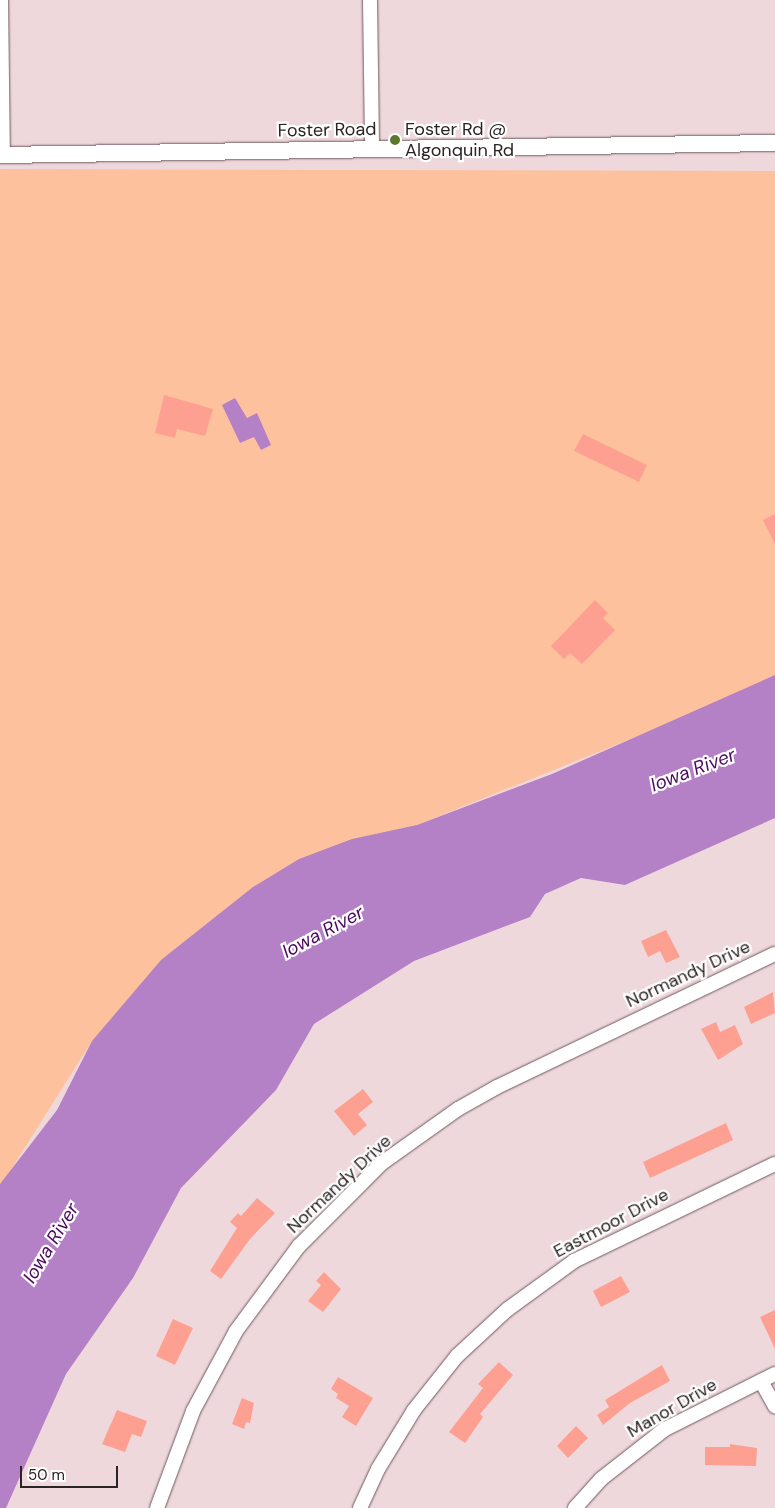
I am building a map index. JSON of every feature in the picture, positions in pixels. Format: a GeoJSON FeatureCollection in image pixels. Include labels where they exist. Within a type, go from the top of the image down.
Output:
{"type":"FeatureCollection","features":[{"type":"Feature","properties":{"kind":"street"},"geometry":{"type":"LineString","coordinates":[[1,0],[2,155]]}},
{"type":"Feature","properties":{"kind":"street"},"geometry":{"type":"LineString","coordinates":[[370,0],[372,150]]}},
{"type":"Feature","properties":{"kind":"street","name":"Foster Road"},"geometry":{"type":"LineString","coordinates":[[2,155],[775,143]]}},
{"type":"Feature","properties":{"kind":"street","name":"Normandy Drive"},"geometry":{"type":"LineString","coordinates":[[158,1508],[193,1411],[236,1331],[299,1246],[382,1163],[458,1109],[497,1087],[775,954]]}},
{"type":"Feature","properties":{"kind":"street","name":"Eastmoor Drive"},"geometry":{"type":"LineString","coordinates":[[360,1508],[390,1446],[419,1403],[457,1356],[508,1308],[574,1261],[775,1164]]}},
{"type":"Feature","properties":{"kind":"street","name":"Manor Drive"},"geometry":{"type":"LineString","coordinates":[[576,1508],[601,1479],[665,1429],[775,1374]]}},
{"type":"Feature","properties":{"kind":"street"},"geometry":{"type":"LineString","coordinates":[[761,1381],[775,1406]]}},
{"type":"Feature","properties":{"kind":"shaded area"},"geometry":{"type":"Polygon","coordinates":[[[0,169],[775,171],[775,681],[417,825],[92,1041],[0,1187],[0,169]]]}},
{"type":"Feature","properties":{"kind":"water"},"geometry":{"type":"Polygon","coordinates":[[[235,398],[247,418],[257,413],[271,445],[261,450],[254,437],[240,443],[222,405],[235,398]]]}},
{"type":"Feature","properties":{"kind":"water","name":"Iowa River"},"geometry":{"type":"Polygon","coordinates":[[[775,675],[775,818],[625,885],[581,878],[545,894],[530,917],[414,961],[314,1024],[276,1090],[181,1188],[133,1278],[66,1374],[6,1508],[0,1508],[0,1184],[57,1110],[92,1041],[161,960],[253,887],[299,859],[352,839],[417,825],[552,774],[775,675]]]}},
{"type":"Feature","properties":{"kind":"building"},"geometry":{"type":"Polygon","coordinates":[[[164,395],[213,409],[205,436],[177,429],[175,438],[155,433],[164,395]]]}},
{"type":"Feature","properties":{"kind":"building"},"geometry":{"type":"Polygon","coordinates":[[[583,434],[647,465],[639,482],[574,451],[583,434]]]}},
{"type":"Feature","properties":{"kind":"building"},"geometry":{"type":"Polygon","coordinates":[[[775,514],[775,544],[763,520],[775,514]]]}},
{"type":"Feature","properties":{"kind":"building"},"geometry":{"type":"Polygon","coordinates":[[[595,600],[608,613],[603,618],[615,630],[582,664],[570,653],[564,659],[551,646],[595,600]]]}},
{"type":"Feature","properties":{"kind":"building"},"geometry":{"type":"Polygon","coordinates":[[[666,930],[680,957],[666,963],[660,951],[648,957],[641,941],[666,930]]]}},
{"type":"Feature","properties":{"kind":"building"},"geometry":{"type":"Polygon","coordinates":[[[773,992],[775,1013],[751,1024],[744,1007],[773,992]]]}},
{"type":"Feature","properties":{"kind":"building"},"geometry":{"type":"Polygon","coordinates":[[[716,1022],[720,1032],[735,1025],[743,1044],[718,1060],[701,1029],[716,1022]]]}},
{"type":"Feature","properties":{"kind":"building"},"geometry":{"type":"Polygon","coordinates":[[[363,1089],[373,1102],[358,1114],[367,1125],[354,1136],[334,1111],[363,1089]]]}},
{"type":"Feature","properties":{"kind":"building"},"geometry":{"type":"Polygon","coordinates":[[[726,1123],[733,1140],[650,1178],[643,1162],[726,1123]]]}},
{"type":"Feature","properties":{"kind":"building"},"geometry":{"type":"Polygon","coordinates":[[[257,1198],[275,1213],[250,1239],[221,1279],[210,1271],[237,1228],[230,1222],[238,1213],[241,1216],[257,1198]]]}},
{"type":"Feature","properties":{"kind":"building"},"geometry":{"type":"Polygon","coordinates":[[[324,1272],[341,1289],[323,1312],[308,1301],[321,1285],[316,1281],[324,1272]]]}},
{"type":"Feature","properties":{"kind":"building"},"geometry":{"type":"Polygon","coordinates":[[[621,1276],[630,1292],[601,1307],[593,1291],[621,1276]]]}},
{"type":"Feature","properties":{"kind":"building"},"geometry":{"type":"Polygon","coordinates":[[[775,1310],[775,1349],[760,1317],[775,1310]]]}},
{"type":"Feature","properties":{"kind":"building"},"geometry":{"type":"Polygon","coordinates":[[[173,1319],[193,1328],[175,1365],[156,1356],[173,1319]]]}},
{"type":"Feature","properties":{"kind":"building"},"geometry":{"type":"Polygon","coordinates":[[[499,1362],[513,1375],[480,1414],[483,1417],[465,1443],[449,1432],[483,1388],[478,1384],[499,1362]]]}},
{"type":"Feature","properties":{"kind":"building"},"geometry":{"type":"Polygon","coordinates":[[[662,1365],[670,1381],[630,1403],[603,1425],[597,1415],[609,1407],[605,1400],[662,1365]]]}},
{"type":"Feature","properties":{"kind":"building"},"geometry":{"type":"Polygon","coordinates":[[[338,1377],[373,1398],[356,1426],[342,1417],[349,1406],[336,1398],[338,1394],[331,1389],[338,1377]]]}},
{"type":"Feature","properties":{"kind":"building"},"geometry":{"type":"Polygon","coordinates":[[[242,1398],[254,1403],[250,1423],[246,1422],[244,1429],[232,1424],[242,1398]]]}},
{"type":"Feature","properties":{"kind":"building"},"geometry":{"type":"Polygon","coordinates":[[[117,1410],[147,1421],[141,1437],[132,1434],[125,1452],[102,1444],[117,1410]]]}},
{"type":"Feature","properties":{"kind":"building"},"geometry":{"type":"Polygon","coordinates":[[[576,1426],[588,1438],[568,1458],[557,1446],[576,1426]]]}},
{"type":"Feature","properties":{"kind":"building"},"geometry":{"type":"Polygon","coordinates":[[[730,1444],[757,1448],[756,1466],[705,1465],[705,1447],[730,1447],[730,1444]]]}},
{"type":"Feature","properties":{"kind":"place","name":"Foster Rd @ Algonquin Rd"},"geometry":{"type":"Point","coordinates":[395,140]}}]}
